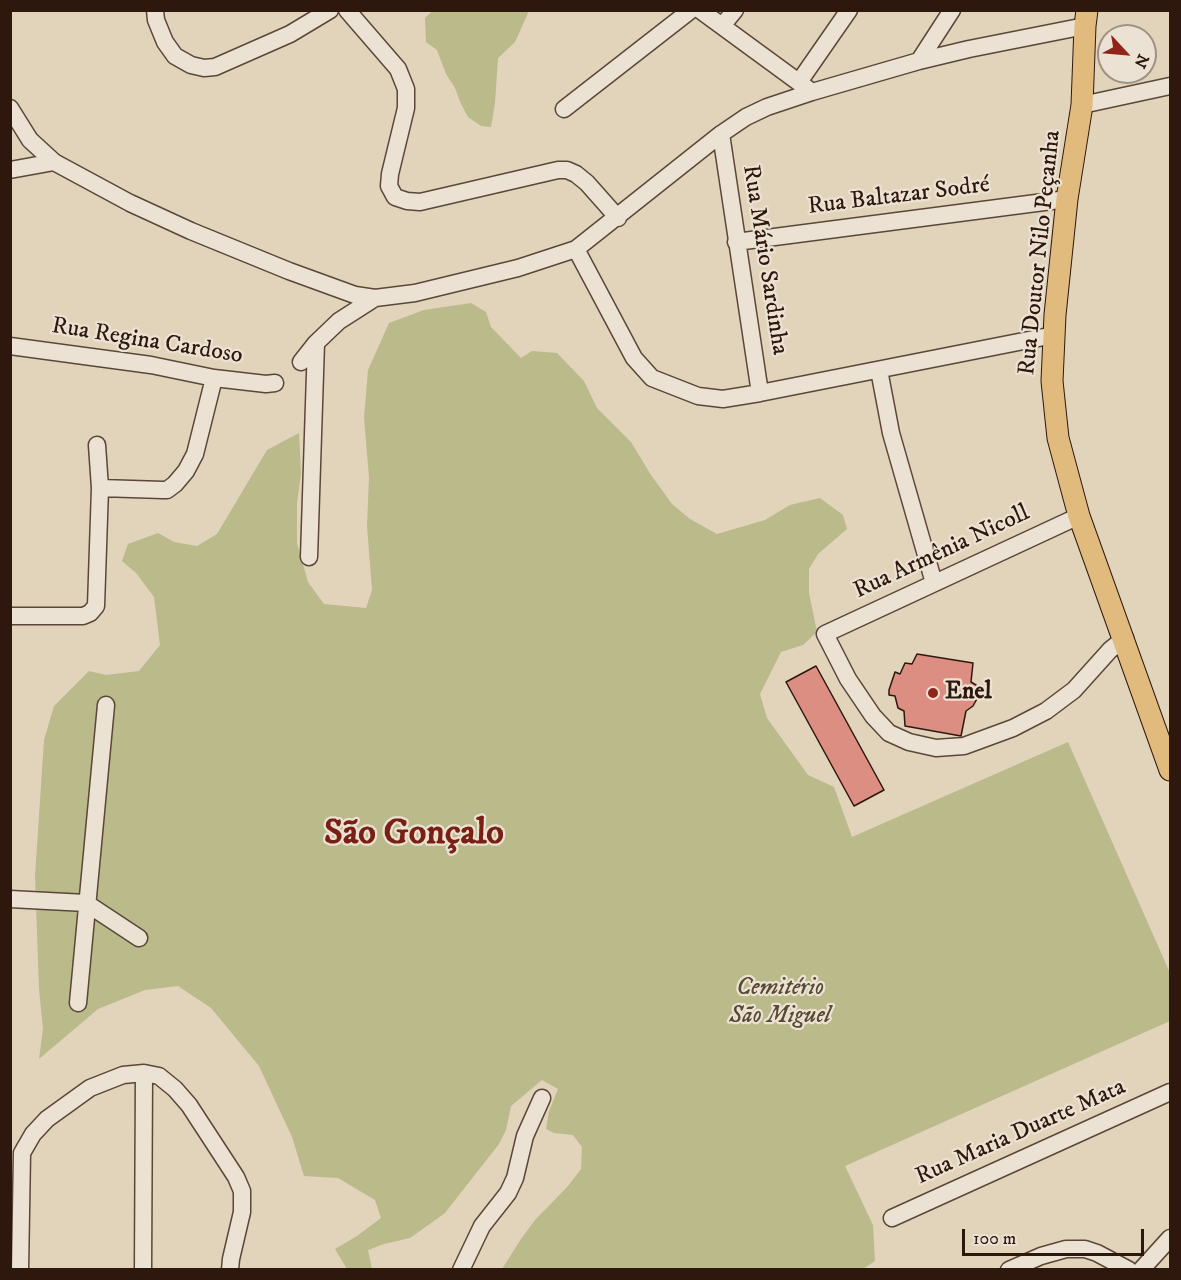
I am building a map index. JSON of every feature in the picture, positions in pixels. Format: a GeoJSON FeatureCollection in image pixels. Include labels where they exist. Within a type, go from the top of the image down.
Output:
{"type":"FeatureCollection","features":[{"type":"Feature","properties":{"kind":"main road","name":"Rua Doutor Nilo Peçanha"},"geometry":{"type":"LineString","coordinates":[[1086,18],[1082,105],[1067,199],[1054,335],[1052,381],[1058,438],[1080,516],[1170,770]]}},
{"type":"Feature","properties":{"kind":"street"},"geometry":{"type":"LineString","coordinates":[[155,10],[156,20],[165,42],[175,56],[204,68],[215,67],[290,34],[330,10]]}},
{"type":"Feature","properties":{"kind":"street"},"geometry":{"type":"LineString","coordinates":[[347,10],[398,69],[406,89],[406,108],[390,174],[389,186],[395,196],[406,201],[420,202],[558,170],[567,170],[587,183],[618,218]]}},
{"type":"Feature","properties":{"kind":"street"},"geometry":{"type":"LineString","coordinates":[[564,109],[662,35],[691,10]]}},
{"type":"Feature","properties":{"kind":"street"},"geometry":{"type":"LineString","coordinates":[[700,10],[806,87]]}},
{"type":"Feature","properties":{"kind":"street"},"geometry":{"type":"LineString","coordinates":[[722,26],[735,10]]}},
{"type":"Feature","properties":{"kind":"street"},"geometry":{"type":"LineString","coordinates":[[806,87],[849,10]]}},
{"type":"Feature","properties":{"kind":"street"},"geometry":{"type":"LineString","coordinates":[[919,61],[952,10]]}},
{"type":"Feature","properties":{"kind":"street"},"geometry":{"type":"LineString","coordinates":[[10,108],[30,140],[54,162],[129,203],[191,231],[355,295],[375,298],[415,292],[518,268],[576,249],[618,218],[721,134],[746,117],[806,87],[969,49],[1086,18]]}},
{"type":"Feature","properties":{"kind":"street"},"geometry":{"type":"LineString","coordinates":[[1082,105],[1170,86]]}},
{"type":"Feature","properties":{"kind":"street","name":"Rua Mário Sardinha"},"geometry":{"type":"LineString","coordinates":[[721,134],[760,393]]}},
{"type":"Feature","properties":{"kind":"street"},"geometry":{"type":"LineString","coordinates":[[10,170],[54,162]]}},
{"type":"Feature","properties":{"kind":"street","name":"Rua Baltazar Sodré"},"geometry":{"type":"LineString","coordinates":[[736,242],[1067,199]]}},
{"type":"Feature","properties":{"kind":"street"},"geometry":{"type":"LineString","coordinates":[[576,249],[634,358],[652,378],[698,396],[723,399],[760,393],[1054,335]]}},
{"type":"Feature","properties":{"kind":"street"},"geometry":{"type":"LineString","coordinates":[[301,362],[316,343],[339,321],[375,298]]}},
{"type":"Feature","properties":{"kind":"street"},"geometry":{"type":"LineString","coordinates":[[309,557],[316,343]]}},
{"type":"Feature","properties":{"kind":"street","name":"Rua Regina Cardoso"},"geometry":{"type":"LineString","coordinates":[[10,346],[151,365],[214,378],[275,383]]}},
{"type":"Feature","properties":{"kind":"street"},"geometry":{"type":"LineString","coordinates":[[879,370],[891,433],[934,583]]}},
{"type":"Feature","properties":{"kind":"street"},"geometry":{"type":"LineString","coordinates":[[100,488],[167,490],[175,484],[186,471],[195,454],[214,378]]}},
{"type":"Feature","properties":{"kind":"street"},"geometry":{"type":"LineString","coordinates":[[10,616],[83,616],[90,613],[96,606],[100,488],[97,445]]}},
{"type":"Feature","properties":{"kind":"street","name":"Rua Armênia Nicoll"},"geometry":{"type":"LineString","coordinates":[[1080,516],[825,634],[848,679],[873,716],[889,733],[909,742],[936,748],[964,747],[1013,728],[1046,711],[1074,690],[1110,650],[1125,638]]}},
{"type":"Feature","properties":{"kind":"street"},"geometry":{"type":"LineString","coordinates":[[78,1003],[106,705]]}},
{"type":"Feature","properties":{"kind":"street"},"geometry":{"type":"LineString","coordinates":[[10,899],[86,903],[139,938]]}},
{"type":"Feature","properties":{"kind":"street"},"geometry":{"type":"LineString","coordinates":[[143,1269],[144,1073]]}},
{"type":"Feature","properties":{"kind":"street"},"geometry":{"type":"LineString","coordinates":[[20,1269],[16,1148],[47,1119],[90,1088],[123,1075],[144,1073],[159,1076],[189,1105],[242,1191],[242,1212],[230,1269]]}},
{"type":"Feature","properties":{"kind":"street","name":"Rua Maria Duarte Mata"},"geometry":{"type":"LineString","coordinates":[[892,1218],[1170,1092]]}},
{"type":"Feature","properties":{"kind":"street"},"geometry":{"type":"LineString","coordinates":[[461,1269],[482,1226],[508,1193],[515,1178],[525,1136],[542,1098]]}},
{"type":"Feature","properties":{"kind":"street"},"geometry":{"type":"LineString","coordinates":[[1141,1269],[1170,1238]]}},
{"type":"Feature","properties":{"kind":"street"},"geometry":{"type":"LineString","coordinates":[[1009,1269],[1066,1249],[1085,1249],[1129,1269]]}},
{"type":"Feature","properties":{"kind":"green space"},"geometry":{"type":"Polygon","coordinates":[[[432,11],[529,11],[515,42],[498,58],[491,127],[481,126],[468,117],[446,74],[437,50],[426,42],[425,18],[432,11]]]}},
{"type":"Feature","properties":{"kind":"green space","name":"Cemitério São Miguel"},"geometry":{"type":"Polygon","coordinates":[[[471,303],[486,312],[491,327],[521,358],[532,351],[557,353],[584,381],[597,408],[631,442],[672,504],[690,519],[717,534],[765,520],[790,505],[820,498],[843,515],[847,529],[818,554],[809,569],[809,593],[817,632],[803,645],[781,652],[760,694],[767,718],[808,775],[834,787],[852,837],[1068,742],[1170,973],[1170,1021],[845,1166],[873,1225],[875,1261],[863,1269],[502,1269],[535,1220],[581,1169],[582,1147],[573,1135],[554,1133],[546,1129],[549,1111],[558,1089],[542,1080],[511,1106],[506,1130],[499,1144],[445,1213],[410,1238],[368,1250],[372,1269],[347,1269],[335,1249],[381,1218],[375,1200],[338,1178],[304,1176],[292,1137],[259,1066],[211,1008],[178,986],[145,990],[98,1009],[39,1059],[43,1029],[39,989],[35,876],[44,740],[54,706],[89,671],[106,675],[139,671],[160,645],[154,597],[136,573],[122,561],[128,544],[158,533],[174,542],[197,546],[217,534],[267,450],[299,433],[301,474],[297,503],[297,543],[308,582],[324,604],[366,608],[372,590],[367,526],[369,477],[364,418],[368,370],[389,323],[424,310],[471,303]]]}},
{"type":"Feature","properties":{"kind":"building","name":"Enel"},"geometry":{"type":"Polygon","coordinates":[[[917,654],[973,663],[971,682],[976,685],[978,697],[973,706],[966,711],[961,736],[905,726],[904,711],[898,708],[895,696],[889,695],[889,690],[895,672],[900,674],[905,663],[912,664],[917,654]]]}},
{"type":"Feature","properties":{"kind":"building"},"geometry":{"type":"Polygon","coordinates":[[[816,666],[884,790],[854,806],[786,682],[816,666]]]}},
{"type":"Feature","properties":{"kind":"place","name":"Enel"},"geometry":{"type":"Point","coordinates":[933,693]}},
{"type":"Feature","properties":{"kind":"district","name":"São Gonçalo"},"geometry":{"type":"Point","coordinates":[414,836]}}]}
